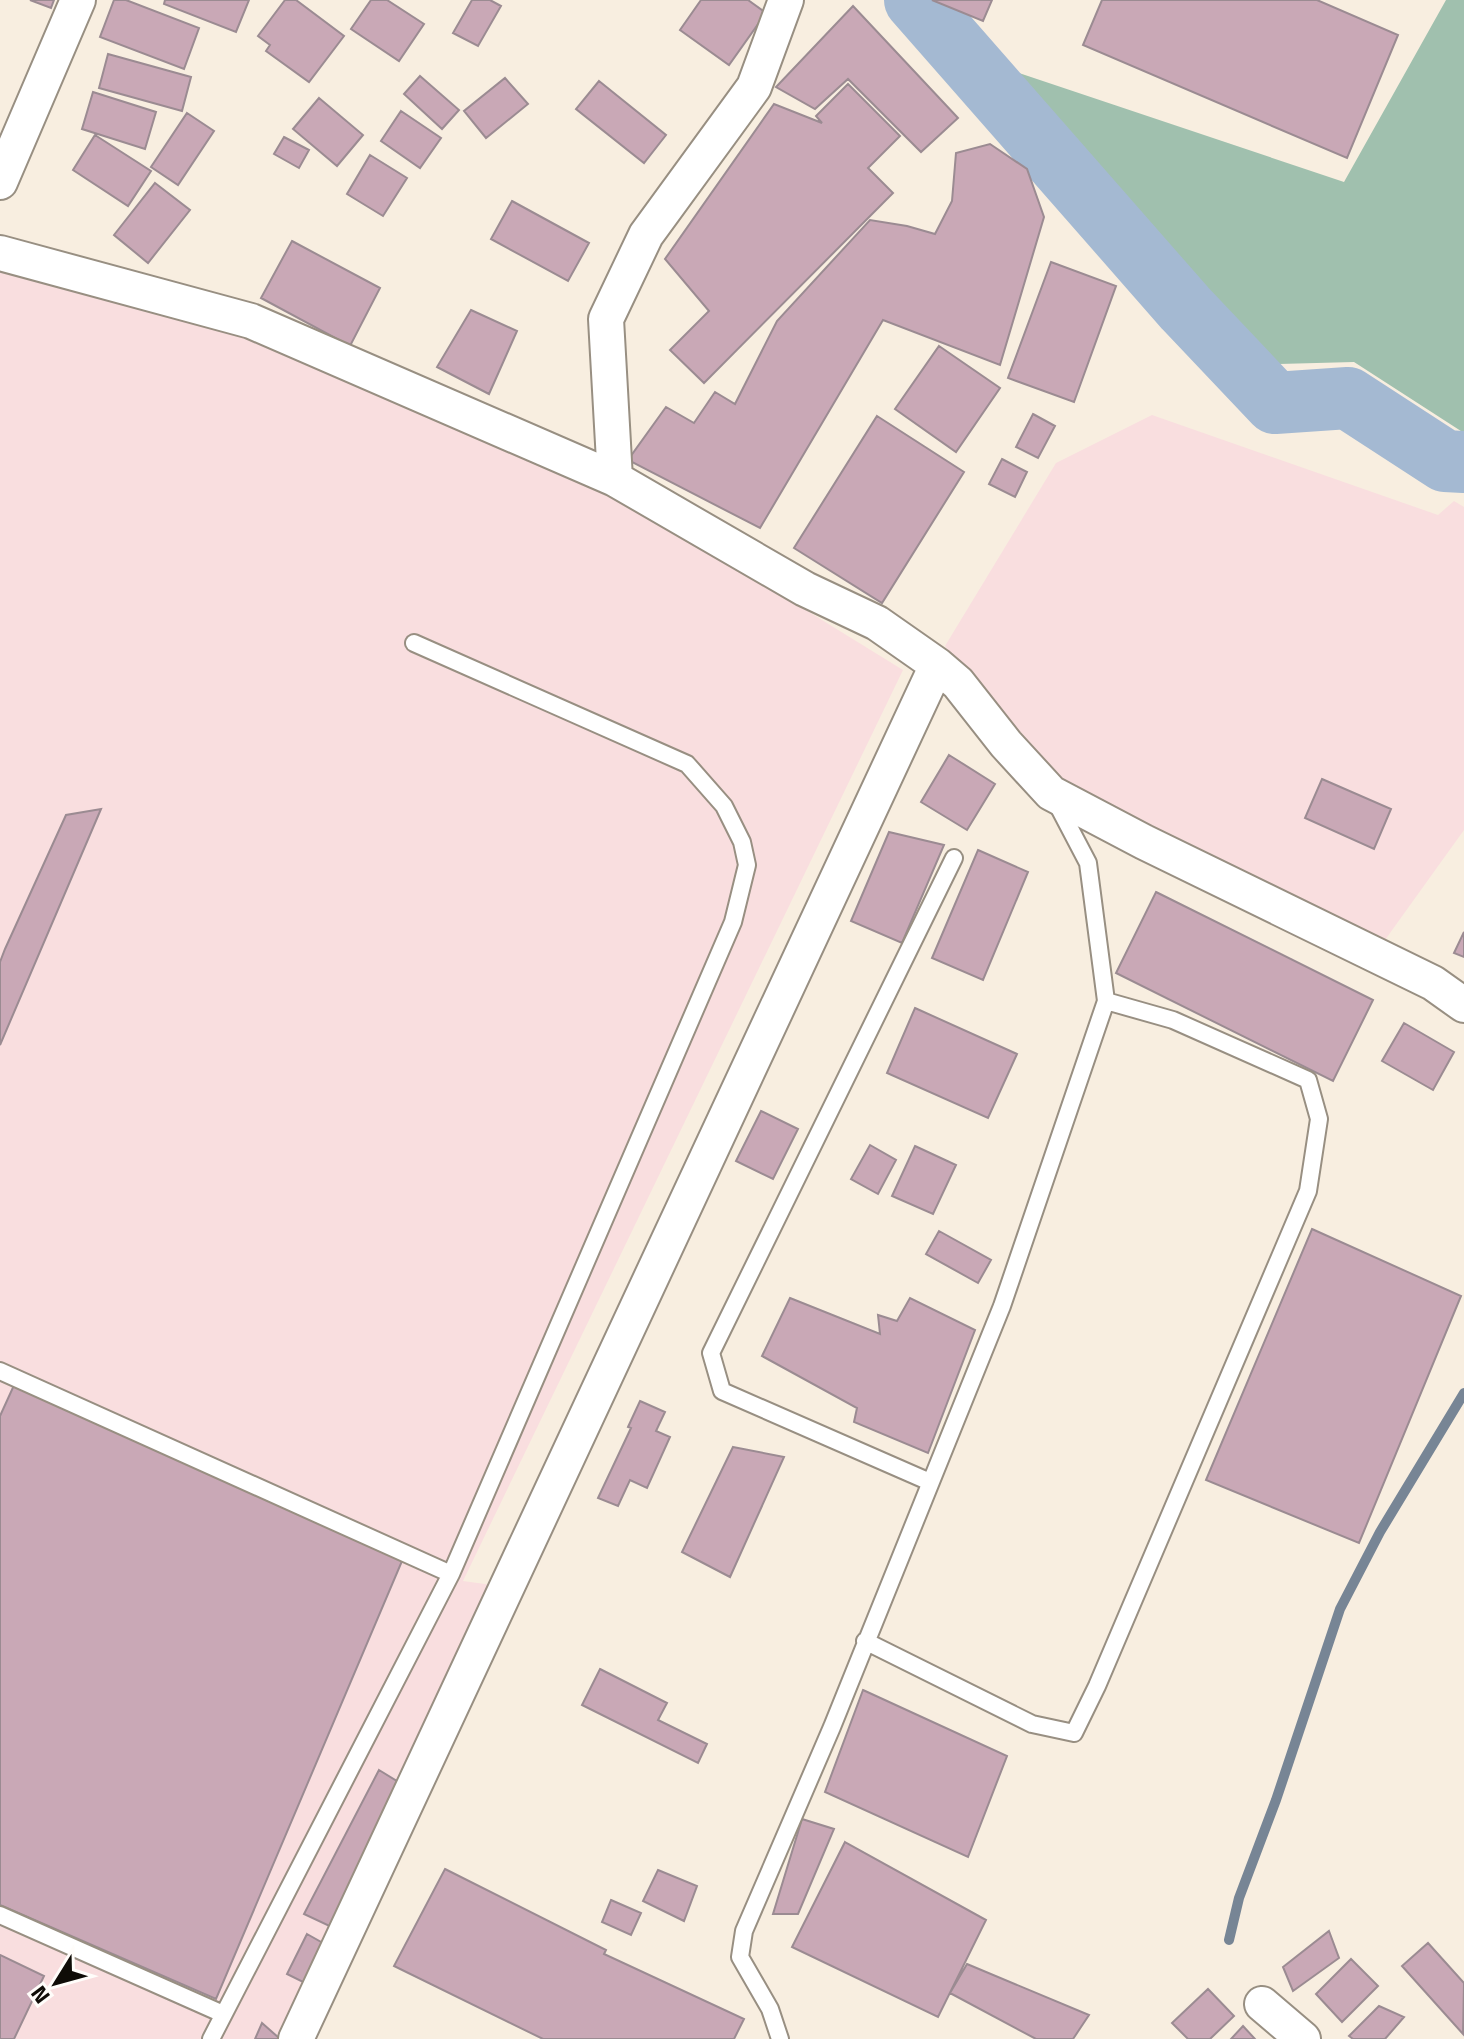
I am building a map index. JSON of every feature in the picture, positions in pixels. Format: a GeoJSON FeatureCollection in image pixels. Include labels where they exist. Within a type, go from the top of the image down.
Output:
{"type":"FeatureCollection","features":[{"type":"Feature","properties":{"kind":"street"},"geometry":{"type":"LineString","coordinates":[[0,182],[78,0]]}},
{"type":"Feature","properties":{"kind":"street"},"geometry":{"type":"LineString","coordinates":[[615,479],[606,319],[646,235],[754,87],[786,0]]}},
{"type":"Feature","properties":{"kind":"street"},"geometry":{"type":"LineString","coordinates":[[0,253],[251,321],[615,479],[805,589],[877,623],[937,665],[958,683],[1006,744],[1051,793],[1170,855],[1433,983],[1464,1005]]}},
{"type":"Feature","properties":{"kind":"street"},"geometry":{"type":"LineString","coordinates":[[296,2039],[937,665]]}},
{"type":"Feature","properties":{"kind":"street"},"geometry":{"type":"LineString","coordinates":[[1262,2004],[1303,2039]]}},
{"type":"Feature","properties":{"kind":"lane"},"geometry":{"type":"LineString","coordinates":[[211,2039],[451,1574],[733,922],[747,865],[742,842],[724,806],[687,764],[414,643]]}},
{"type":"Feature","properties":{"kind":"lane"},"geometry":{"type":"LineString","coordinates":[[780,2039],[770,2009],[740,1957],[744,1931],[832,1727],[1002,1306],[1106,1001],[1088,863],[1051,793]]}},
{"type":"Feature","properties":{"kind":"lane"},"geometry":{"type":"LineString","coordinates":[[930,1482],[722,1391],[711,1353],[954,858]]}},
{"type":"Feature","properties":{"kind":"lane"},"geometry":{"type":"LineString","coordinates":[[865,1641],[1032,1724],[1074,1733],[1097,1686],[1308,1191],[1319,1119],[1308,1080],[1173,1020],[1106,1001]]}},
{"type":"Feature","properties":{"kind":"lane"},"geometry":{"type":"LineString","coordinates":[[0,1371],[451,1574]]}},
{"type":"Feature","properties":{"kind":"lane"},"geometry":{"type":"LineString","coordinates":[[0,1915],[223,2014]]}},
{"type":"Feature","properties":{"kind":"shaded area"},"geometry":{"type":"Polygon","coordinates":[[[0,245],[257,339],[629,501],[903,670],[463,1581],[514,1588],[295,2039],[0,2039],[0,245]]]}},
{"type":"Feature","properties":{"kind":"shaded area"},"geometry":{"type":"Polygon","coordinates":[[[1152,415],[1438,515],[1454,501],[1464,507],[1464,830],[1385,940],[1263,885],[1052,776],[945,646],[1056,463],[1152,415]]]}},
{"type":"Feature","properties":{"kind":"green space"},"geometry":{"type":"Polygon","coordinates":[[[1446,0],[1464,0],[1464,433],[1354,362],[1279,364],[965,55],[1344,182],[1446,0]]]}},
{"type":"Feature","properties":{"kind":"building"},"geometry":{"type":"Polygon","coordinates":[[[30,0],[54,0],[51,8],[30,0]]]}},
{"type":"Feature","properties":{"kind":"building"},"geometry":{"type":"Polygon","coordinates":[[[114,0],[126,0],[199,28],[184,69],[100,37],[114,0]]]}},
{"type":"Feature","properties":{"kind":"building"},"geometry":{"type":"Polygon","coordinates":[[[165,0],[249,0],[236,32],[164,4],[165,0]]]}},
{"type":"Feature","properties":{"kind":"building"},"geometry":{"type":"Polygon","coordinates":[[[285,0],[296,0],[344,36],[309,82],[266,51],[270,45],[258,36],[285,0]]]}},
{"type":"Feature","properties":{"kind":"building"},"geometry":{"type":"Polygon","coordinates":[[[371,0],[387,0],[424,24],[399,61],[351,29],[371,0]]]}},
{"type":"Feature","properties":{"kind":"building"},"geometry":{"type":"Polygon","coordinates":[[[472,0],[490,0],[501,6],[478,46],[453,33],[472,0]]]}},
{"type":"Feature","properties":{"kind":"building"},"geometry":{"type":"Polygon","coordinates":[[[701,0],[748,0],[766,13],[729,65],[680,30],[701,0]]]}},
{"type":"Feature","properties":{"kind":"building"},"geometry":{"type":"Polygon","coordinates":[[[932,0],[992,0],[983,21],[932,0]]]}},
{"type":"Feature","properties":{"kind":"building"},"geometry":{"type":"Polygon","coordinates":[[[1102,0],[1317,0],[1398,35],[1347,158],[1083,45],[1102,0]]]}},
{"type":"Feature","properties":{"kind":"building"},"geometry":{"type":"Polygon","coordinates":[[[853,6],[958,118],[921,152],[848,79],[815,109],[776,87],[853,6]]]}},
{"type":"Feature","properties":{"kind":"building"},"geometry":{"type":"Polygon","coordinates":[[[108,54],[191,77],[182,111],[99,88],[108,54]]]}},
{"type":"Feature","properties":{"kind":"building"},"geometry":{"type":"Polygon","coordinates":[[[420,76],[459,110],[442,129],[404,94],[420,76]]]}},
{"type":"Feature","properties":{"kind":"building"},"geometry":{"type":"Polygon","coordinates":[[[505,78],[528,104],[486,138],[464,111],[505,78]]]}},
{"type":"Feature","properties":{"kind":"building"},"geometry":{"type":"Polygon","coordinates":[[[599,81],[666,135],[644,163],[576,109],[599,81]]]}},
{"type":"Feature","properties":{"kind":"building"},"geometry":{"type":"Polygon","coordinates":[[[848,84],[900,136],[868,168],[893,193],[704,383],[670,350],[709,311],[665,259],[774,104],[822,123],[816,116],[848,84]]]}},
{"type":"Feature","properties":{"kind":"building"},"geometry":{"type":"Polygon","coordinates":[[[93,92],[156,112],[145,149],[82,129],[93,92]]]}},
{"type":"Feature","properties":{"kind":"building"},"geometry":{"type":"Polygon","coordinates":[[[319,98],[363,135],[337,166],[293,129],[319,98]]]}},
{"type":"Feature","properties":{"kind":"building"},"geometry":{"type":"Polygon","coordinates":[[[401,111],[441,138],[420,168],[381,141],[401,111]]]}},
{"type":"Feature","properties":{"kind":"building"},"geometry":{"type":"Polygon","coordinates":[[[187,113],[214,131],[178,185],[151,167],[187,113]]]}},
{"type":"Feature","properties":{"kind":"building"},"geometry":{"type":"Polygon","coordinates":[[[95,135],[151,171],[128,206],[73,170],[95,135]]]}},
{"type":"Feature","properties":{"kind":"building"},"geometry":{"type":"Polygon","coordinates":[[[284,137],[309,150],[299,168],[274,154],[284,137]]]}},
{"type":"Feature","properties":{"kind":"building"},"geometry":{"type":"Polygon","coordinates":[[[990,144],[1027,169],[1044,217],[1000,365],[883,320],[760,528],[628,460],[666,407],[694,423],[715,392],[735,404],[777,321],[870,220],[935,234],[952,201],[956,153],[990,144]]]}},
{"type":"Feature","properties":{"kind":"building"},"geometry":{"type":"Polygon","coordinates":[[[370,155],[407,178],[383,216],[347,194],[370,155]]]}},
{"type":"Feature","properties":{"kind":"building"},"geometry":{"type":"Polygon","coordinates":[[[155,183],[190,210],[148,263],[114,235],[155,183]]]}},
{"type":"Feature","properties":{"kind":"building"},"geometry":{"type":"Polygon","coordinates":[[[512,201],[589,243],[568,281],[491,239],[512,201]]]}},
{"type":"Feature","properties":{"kind":"building"},"geometry":{"type":"Polygon","coordinates":[[[292,241],[380,288],[350,346],[261,298],[292,241]]]}},
{"type":"Feature","properties":{"kind":"building"},"geometry":{"type":"Polygon","coordinates":[[[1051,262],[1116,286],[1074,402],[1008,378],[1051,262]]]}},
{"type":"Feature","properties":{"kind":"building"},"geometry":{"type":"Polygon","coordinates":[[[471,310],[517,331],[489,394],[437,367],[471,310]]]}},
{"type":"Feature","properties":{"kind":"building"},"geometry":{"type":"Polygon","coordinates":[[[939,346],[1000,388],[956,452],[895,409],[939,346]]]}},
{"type":"Feature","properties":{"kind":"building"},"geometry":{"type":"Polygon","coordinates":[[[1033,414],[1055,426],[1038,458],[1016,447],[1033,414]]]}},
{"type":"Feature","properties":{"kind":"building"},"geometry":{"type":"Polygon","coordinates":[[[877,416],[964,472],[882,603],[794,548],[877,416]]]}},
{"type":"Feature","properties":{"kind":"building"},"geometry":{"type":"Polygon","coordinates":[[[1002,459],[1027,472],[1015,497],[989,484],[1002,459]]]}},
{"type":"Feature","properties":{"kind":"building"},"geometry":{"type":"Polygon","coordinates":[[[949,755],[995,784],[967,830],[921,802],[949,755]]]}},
{"type":"Feature","properties":{"kind":"building"},"geometry":{"type":"Polygon","coordinates":[[[1322,779],[1391,809],[1374,849],[1305,818],[1322,779]]]}},
{"type":"Feature","properties":{"kind":"building"},"geometry":{"type":"Polygon","coordinates":[[[101,809],[0,1045],[0,962],[5,949],[66,815],[101,809]]]}},
{"type":"Feature","properties":{"kind":"building"},"geometry":{"type":"Polygon","coordinates":[[[889,832],[944,845],[902,943],[851,921],[889,832]]]}},
{"type":"Feature","properties":{"kind":"building"},"geometry":{"type":"Polygon","coordinates":[[[978,850],[1028,872],[983,980],[932,958],[978,850]]]}},
{"type":"Feature","properties":{"kind":"building"},"geometry":{"type":"Polygon","coordinates":[[[1156,892],[1373,1000],[1333,1081],[1116,973],[1156,892]]]}},
{"type":"Feature","properties":{"kind":"building"},"geometry":{"type":"Polygon","coordinates":[[[1464,932],[1464,957],[1454,953],[1464,932]]]}},
{"type":"Feature","properties":{"kind":"building"},"geometry":{"type":"Polygon","coordinates":[[[915,1008],[1017,1054],[988,1118],[887,1073],[915,1008]]]}},
{"type":"Feature","properties":{"kind":"building"},"geometry":{"type":"Polygon","coordinates":[[[1404,1023],[1454,1052],[1433,1090],[1382,1061],[1404,1023]]]}},
{"type":"Feature","properties":{"kind":"building"},"geometry":{"type":"Polygon","coordinates":[[[761,1111],[798,1129],[773,1179],[736,1161],[761,1111]]]}},
{"type":"Feature","properties":{"kind":"building"},"geometry":{"type":"Polygon","coordinates":[[[870,1145],[896,1160],[878,1194],[851,1179],[870,1145]]]}},
{"type":"Feature","properties":{"kind":"building"},"geometry":{"type":"Polygon","coordinates":[[[915,1146],[956,1165],[933,1214],[892,1196],[915,1146]]]}},
{"type":"Feature","properties":{"kind":"building"},"geometry":{"type":"Polygon","coordinates":[[[1312,1229],[1461,1296],[1359,1543],[1206,1480],[1312,1229]]]}},
{"type":"Feature","properties":{"kind":"building"},"geometry":{"type":"Polygon","coordinates":[[[939,1231],[991,1260],[978,1283],[926,1254],[939,1231]]]}},
{"type":"Feature","properties":{"kind":"building"},"geometry":{"type":"Polygon","coordinates":[[[790,1298],[880,1334],[878,1315],[897,1321],[910,1298],[975,1330],[928,1453],[854,1422],[857,1408],[762,1356],[790,1298]]]}},
{"type":"Feature","properties":{"kind":"building"},"geometry":{"type":"Polygon","coordinates":[[[15,1383],[405,1554],[216,1999],[0,1905],[0,1416],[15,1383]]]}},
{"type":"Feature","properties":{"kind":"building"},"geometry":{"type":"Polygon","coordinates":[[[640,1401],[665,1412],[656,1431],[670,1437],[647,1488],[630,1480],[618,1506],[598,1498],[631,1428],[628,1427],[640,1401]]]}},
{"type":"Feature","properties":{"kind":"building"},"geometry":{"type":"Polygon","coordinates":[[[733,1447],[784,1457],[730,1577],[682,1552],[733,1447]]]}},
{"type":"Feature","properties":{"kind":"building"},"geometry":{"type":"Polygon","coordinates":[[[600,1669],[667,1703],[658,1720],[707,1744],[698,1763],[582,1705],[600,1669]]]}},
{"type":"Feature","properties":{"kind":"building"},"geometry":{"type":"Polygon","coordinates":[[[863,1690],[1007,1756],[968,1857],[825,1792],[863,1690]]]}},
{"type":"Feature","properties":{"kind":"building"},"geometry":{"type":"Polygon","coordinates":[[[379,1770],[405,1786],[340,1931],[304,1914],[379,1770]]]}},
{"type":"Feature","properties":{"kind":"building"},"geometry":{"type":"Polygon","coordinates":[[[802,1819],[834,1829],[798,1914],[773,1914],[802,1819]]]}},
{"type":"Feature","properties":{"kind":"building"},"geometry":{"type":"Polygon","coordinates":[[[845,1842],[986,1920],[938,2017],[792,1947],[845,1842]]]}},
{"type":"Feature","properties":{"kind":"building"},"geometry":{"type":"Polygon","coordinates":[[[445,1869],[606,1950],[604,1954],[744,2019],[734,2039],[543,2039],[394,1966],[445,1869]]]}},
{"type":"Feature","properties":{"kind":"building"},"geometry":{"type":"Polygon","coordinates":[[[658,1870],[697,1886],[684,1921],[643,1901],[658,1870]]]}},
{"type":"Feature","properties":{"kind":"building"},"geometry":{"type":"Polygon","coordinates":[[[611,1900],[641,1913],[631,1935],[602,1922],[611,1900]]]}},
{"type":"Feature","properties":{"kind":"building"},"geometry":{"type":"Polygon","coordinates":[[[1329,1931],[1339,1958],[1293,1991],[1283,1967],[1329,1931]]]}},
{"type":"Feature","properties":{"kind":"building"},"geometry":{"type":"Polygon","coordinates":[[[307,1934],[328,1946],[309,1985],[287,1974],[307,1934]]]}},
{"type":"Feature","properties":{"kind":"building"},"geometry":{"type":"Polygon","coordinates":[[[1428,1943],[1464,1983],[1463,2034],[1402,1966],[1428,1943]]]}},
{"type":"Feature","properties":{"kind":"building"},"geometry":{"type":"Polygon","coordinates":[[[0,1955],[44,1976],[14,2039],[0,2039],[0,1955]]]}},
{"type":"Feature","properties":{"kind":"building"},"geometry":{"type":"Polygon","coordinates":[[[1351,1959],[1378,1986],[1342,2022],[1316,1994],[1351,1959]]]}},
{"type":"Feature","properties":{"kind":"building"},"geometry":{"type":"Polygon","coordinates":[[[967,1964],[1089,2015],[1073,2039],[1036,2039],[950,1993],[967,1964]]]}},
{"type":"Feature","properties":{"kind":"building"},"geometry":{"type":"Polygon","coordinates":[[[1208,1989],[1234,2016],[1210,2039],[1188,2039],[1172,2023],[1208,1989]]]}},
{"type":"Feature","properties":{"kind":"building"},"geometry":{"type":"Polygon","coordinates":[[[1379,2006],[1404,2017],[1385,2039],[1353,2039],[1349,2036],[1379,2006]]]}},
{"type":"Feature","properties":{"kind":"building"},"geometry":{"type":"Polygon","coordinates":[[[262,2023],[279,2038],[279,2039],[255,2039],[262,2023]]]}},
{"type":"Feature","properties":{"kind":"building"},"geometry":{"type":"Polygon","coordinates":[[[1243,2026],[1255,2039],[1231,2039],[1243,2026]]]}},
{"type":"Feature","properties":{"kind":"waterway"},"geometry":{"type":"LineString","coordinates":[[915,0],[1185,308],[1275,403],[1348,398],[1445,461],[1464,462]]}},
{"type":"Feature","properties":{"kind":"waterway"},"geometry":{"type":"LineString","coordinates":[[1229,1940],[1239,1898],[1276,1800],[1340,1609],[1380,1532],[1464,1393]]}}]}
